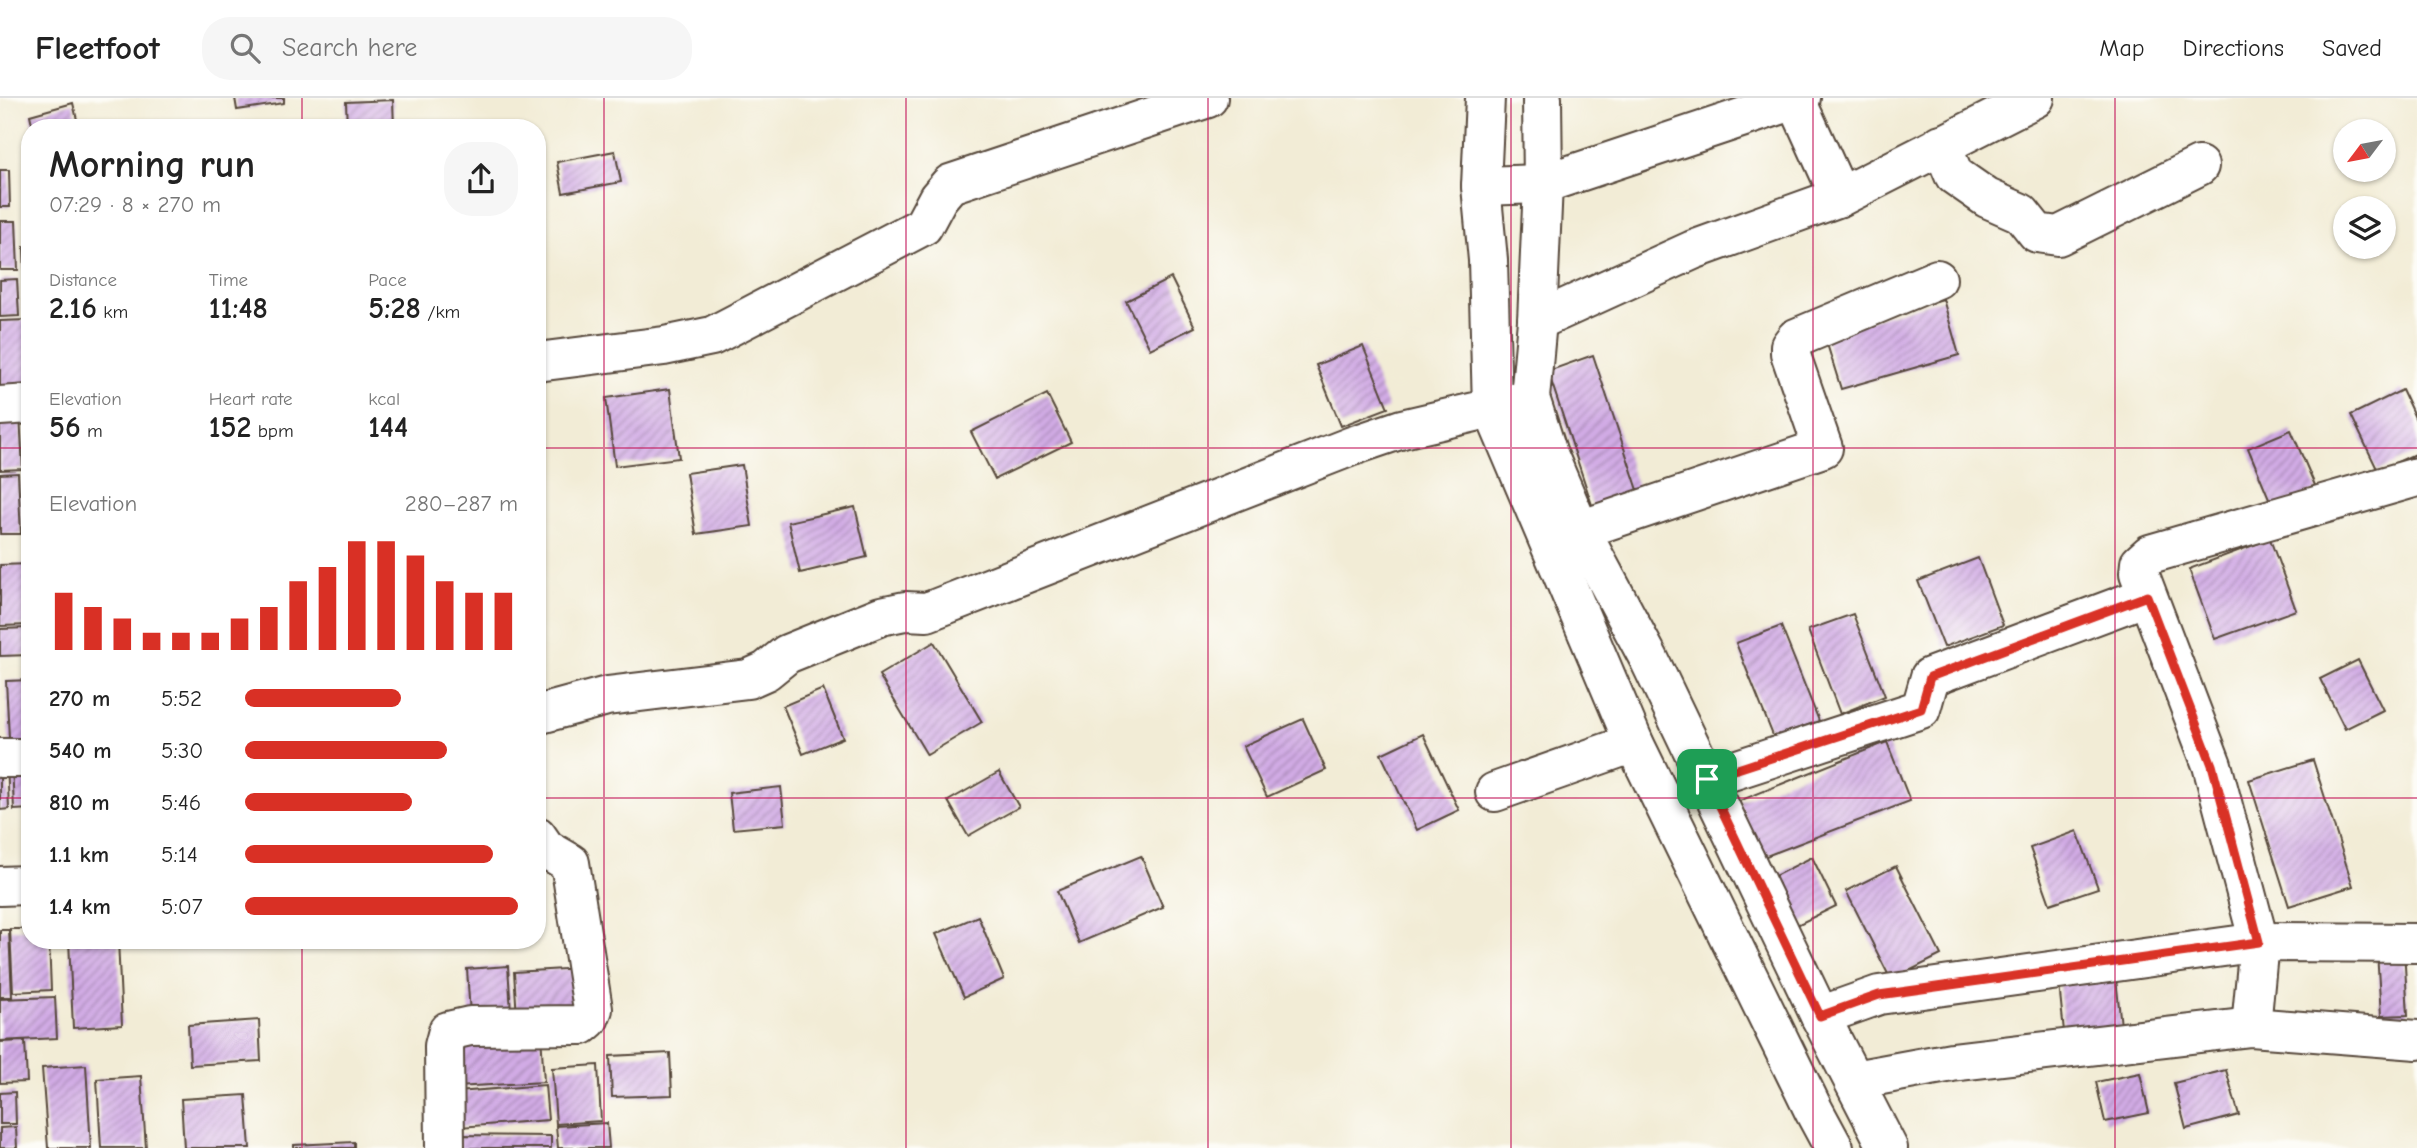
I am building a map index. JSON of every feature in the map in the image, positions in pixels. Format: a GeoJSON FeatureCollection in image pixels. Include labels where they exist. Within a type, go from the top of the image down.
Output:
{"type":"FeatureCollection","features":[{"type":"Feature","properties":{"kind":"street"},"geometry":{"type":"LineString","coordinates":[[546,361],[664,346],[712,336],[923,226],[943,190],[950,184],[1208,98]]}},
{"type":"Feature","properties":{"kind":"street"},"geometry":{"type":"LineString","coordinates":[[1485,98],[1481,186],[1488,260],[1492,408],[1634,743],[1834,1148]]}},
{"type":"Feature","properties":{"kind":"street"},"geometry":{"type":"LineString","coordinates":[[1542,98],[1543,184],[1537,321],[1530,398],[1548,454],[1580,530],[1648,659],[1820,1016],[1888,1148]]}},
{"type":"Feature","properties":{"kind":"street"},"geometry":{"type":"LineString","coordinates":[[1537,321],[1693,250],[1840,197],[2035,98]]}},
{"type":"Feature","properties":{"kind":"street"},"geometry":{"type":"LineString","coordinates":[[1481,186],[1543,184],[1799,99],[1840,197]]}},
{"type":"Feature","properties":{"kind":"street"},"geometry":{"type":"LineString","coordinates":[[1941,144],[1954,175],[1987,198],[2021,213],[2037,233],[2058,236],[2199,166]]}},
{"type":"Feature","properties":{"kind":"street"},"geometry":{"type":"LineString","coordinates":[[1580,530],[1824,448],[1790,353],[1792,342],[1937,279]]}},
{"type":"Feature","properties":{"kind":"street"},"geometry":{"type":"LineString","coordinates":[[546,712],[607,695],[748,679],[766,671],[787,654],[881,616],[905,611],[927,612],[1352,446],[1402,429],[1530,398]]}},
{"type":"Feature","properties":{"kind":"street"},"geometry":{"type":"LineString","coordinates":[[0,406],[21,405]]}},
{"type":"Feature","properties":{"kind":"street"},"geometry":{"type":"LineString","coordinates":[[2251,1027],[2259,942],[2212,765],[2147,596],[2139,573],[2140,563],[2150,554],[2417,477]]}},
{"type":"Feature","properties":{"kind":"street"},"geometry":{"type":"LineString","coordinates":[[1707,779],[1921,709],[1930,677],[2147,596]]}},
{"type":"Feature","properties":{"kind":"street"},"geometry":{"type":"LineString","coordinates":[[1495,792],[1634,743]]}},
{"type":"Feature","properties":{"kind":"street"},"geometry":{"type":"LineString","coordinates":[[0,758],[21,758]]}},
{"type":"Feature","properties":{"kind":"street"},"geometry":{"type":"LineString","coordinates":[[446,1148],[444,1046],[449,1031],[470,1026],[582,1026],[593,1009],[570,863],[546,849]]}},
{"type":"Feature","properties":{"kind":"street"},"geometry":{"type":"LineString","coordinates":[[1820,1016],[1879,995],[2259,942],[2417,943]]}},
{"type":"Feature","properties":{"kind":"street"},"geometry":{"type":"LineString","coordinates":[[1854,1080],[1952,1062],[2251,1027],[2417,1040]]}},
{"type":"Feature","properties":{"kind":"building"},"geometry":{"type":"Polygon","coordinates":[[[235,98],[284,98],[284,103],[237,110],[235,98]]]}},
{"type":"Feature","properties":{"kind":"building"},"geometry":{"type":"Polygon","coordinates":[[[393,100],[394,119],[347,119],[346,102],[393,100]]]}},
{"type":"Feature","properties":{"kind":"building"},"geometry":{"type":"Polygon","coordinates":[[[73,103],[77,119],[31,119],[30,115],[73,103]]]}},
{"type":"Feature","properties":{"kind":"building"},"geometry":{"type":"Polygon","coordinates":[[[615,151],[621,182],[563,193],[557,162],[615,151]]]}},
{"type":"Feature","properties":{"kind":"building"},"geometry":{"type":"Polygon","coordinates":[[[0,170],[9,170],[10,207],[0,207],[0,170]]]}},
{"type":"Feature","properties":{"kind":"building"},"geometry":{"type":"Polygon","coordinates":[[[0,221],[16,221],[18,270],[0,270],[0,221]]]}},
{"type":"Feature","properties":{"kind":"building"},"geometry":{"type":"Polygon","coordinates":[[[1171,278],[1195,327],[1150,349],[1126,301],[1171,278]]]}},
{"type":"Feature","properties":{"kind":"building"},"geometry":{"type":"Polygon","coordinates":[[[17,279],[19,316],[0,317],[0,280],[17,279]]]}},
{"type":"Feature","properties":{"kind":"building"},"geometry":{"type":"Polygon","coordinates":[[[1943,299],[1959,355],[1841,389],[1824,334],[1943,299]]]}},
{"type":"Feature","properties":{"kind":"building"},"geometry":{"type":"Polygon","coordinates":[[[21,320],[21,394],[0,395],[0,321],[21,320]]]}},
{"type":"Feature","properties":{"kind":"building"},"geometry":{"type":"Polygon","coordinates":[[[1363,346],[1388,408],[1341,426],[1316,365],[1363,346]]]}},
{"type":"Feature","properties":{"kind":"building"},"geometry":{"type":"Polygon","coordinates":[[[1593,355],[1639,493],[1593,508],[1548,371],[1593,355]]]}},
{"type":"Feature","properties":{"kind":"building"},"geometry":{"type":"Polygon","coordinates":[[[670,389],[679,458],[615,466],[606,398],[670,389]]]}},
{"type":"Feature","properties":{"kind":"building"},"geometry":{"type":"Polygon","coordinates":[[[2402,390],[2417,422],[2417,453],[2378,471],[2351,415],[2402,390]]]}},
{"type":"Feature","properties":{"kind":"building"},"geometry":{"type":"Polygon","coordinates":[[[1047,394],[1071,442],[995,479],[971,432],[1047,394]]]}},
{"type":"Feature","properties":{"kind":"building"},"geometry":{"type":"Polygon","coordinates":[[[0,414],[20,414],[21,469],[0,470],[0,414]]]}},
{"type":"Feature","properties":{"kind":"building"},"geometry":{"type":"Polygon","coordinates":[[[2291,430],[2317,490],[2273,508],[2248,448],[2291,430]]]}},
{"type":"Feature","properties":{"kind":"building"},"geometry":{"type":"Polygon","coordinates":[[[742,465],[752,526],[696,534],[686,473],[742,465]]]}},
{"type":"Feature","properties":{"kind":"building"},"geometry":{"type":"Polygon","coordinates":[[[18,473],[21,534],[0,534],[0,474],[18,473]]]}},
{"type":"Feature","properties":{"kind":"building"},"geometry":{"type":"Polygon","coordinates":[[[855,507],[867,557],[800,573],[788,522],[855,507]]]}},
{"type":"Feature","properties":{"kind":"building"},"geometry":{"type":"Polygon","coordinates":[[[2270,539],[2296,610],[2215,639],[2189,569],[2270,539]]]}},
{"type":"Feature","properties":{"kind":"building"},"geometry":{"type":"Polygon","coordinates":[[[1978,558],[2003,625],[1944,647],[1918,581],[1978,558]]]}},
{"type":"Feature","properties":{"kind":"building"},"geometry":{"type":"Polygon","coordinates":[[[21,564],[21,625],[0,626],[0,565],[21,564]]]}},
{"type":"Feature","properties":{"kind":"building"},"geometry":{"type":"Polygon","coordinates":[[[1853,614],[1885,696],[1840,714],[1808,630],[1853,614]]]}},
{"type":"Feature","properties":{"kind":"building"},"geometry":{"type":"Polygon","coordinates":[[[1781,626],[1819,721],[1774,738],[1736,643],[1781,626]]]}},
{"type":"Feature","properties":{"kind":"building"},"geometry":{"type":"Polygon","coordinates":[[[21,628],[21,655],[0,656],[0,629],[21,628]]]}},
{"type":"Feature","properties":{"kind":"building"},"geometry":{"type":"Polygon","coordinates":[[[934,642],[982,722],[927,755],[879,675],[934,642]]]}},
{"type":"Feature","properties":{"kind":"building"},"geometry":{"type":"Polygon","coordinates":[[[2358,660],[2383,710],[2345,729],[2320,679],[2358,660]]]}},
{"type":"Feature","properties":{"kind":"building"},"geometry":{"type":"Polygon","coordinates":[[[21,680],[21,755],[10,756],[6,681],[21,680]]]}},
{"type":"Feature","properties":{"kind":"building"},"geometry":{"type":"Polygon","coordinates":[[[823,689],[843,738],[803,754],[783,706],[823,689]]]}},
{"type":"Feature","properties":{"kind":"building"},"geometry":{"type":"Polygon","coordinates":[[[1303,719],[1326,770],[1267,797],[1243,746],[1303,719]]]}},
{"type":"Feature","properties":{"kind":"building"},"geometry":{"type":"Polygon","coordinates":[[[1423,734],[1459,810],[1417,830],[1381,754],[1423,734]]]}},
{"type":"Feature","properties":{"kind":"building"},"geometry":{"type":"Polygon","coordinates":[[[1887,742],[1910,801],[1761,858],[1739,801],[1887,742]]]}},
{"type":"Feature","properties":{"kind":"building"},"geometry":{"type":"Polygon","coordinates":[[[2313,760],[2353,886],[2289,906],[2249,780],[2313,760]]]}},
{"type":"Feature","properties":{"kind":"building"},"geometry":{"type":"Polygon","coordinates":[[[7,762],[9,809],[0,810],[0,763],[7,762]]]}},
{"type":"Feature","properties":{"kind":"building"},"geometry":{"type":"Polygon","coordinates":[[[12,762],[21,762],[21,810],[14,810],[12,762]]]}},
{"type":"Feature","properties":{"kind":"building"},"geometry":{"type":"Polygon","coordinates":[[[999,772],[1019,807],[968,836],[948,801],[999,772]]]}},
{"type":"Feature","properties":{"kind":"building"},"geometry":{"type":"Polygon","coordinates":[[[781,787],[785,824],[733,829],[729,793],[781,787]]]}},
{"type":"Feature","properties":{"kind":"building"},"geometry":{"type":"Polygon","coordinates":[[[2077,831],[2098,888],[2050,904],[2030,848],[2077,831]]]}},
{"type":"Feature","properties":{"kind":"building"},"geometry":{"type":"Polygon","coordinates":[[[1141,856],[1163,907],[1079,943],[1057,891],[1141,856]]]}},
{"type":"Feature","properties":{"kind":"building"},"geometry":{"type":"Polygon","coordinates":[[[1812,857],[1836,906],[1791,928],[1767,880],[1812,857]]]}},
{"type":"Feature","properties":{"kind":"building"},"geometry":{"type":"Polygon","coordinates":[[[1896,866],[1941,955],[1891,980],[1846,891],[1896,866]]]}},
{"type":"Feature","properties":{"kind":"building"},"geometry":{"type":"Polygon","coordinates":[[[978,916],[1004,979],[964,997],[936,934],[978,916]]]}},
{"type":"Feature","properties":{"kind":"building"},"geometry":{"type":"Polygon","coordinates":[[[10,929],[21,929],[21,949],[49,949],[51,990],[13,992],[10,929]]]}},
{"type":"Feature","properties":{"kind":"building"},"geometry":{"type":"Polygon","coordinates":[[[0,930],[9,930],[12,997],[0,997],[0,930]]]}},
{"type":"Feature","properties":{"kind":"building"},"geometry":{"type":"Polygon","coordinates":[[[69,949],[118,949],[122,1025],[73,1028],[69,949]]]}},
{"type":"Feature","properties":{"kind":"building"},"geometry":{"type":"Polygon","coordinates":[[[2404,950],[2408,1015],[2381,1016],[2377,952],[2404,950]]]}},
{"type":"Feature","properties":{"kind":"building"},"geometry":{"type":"Polygon","coordinates":[[[508,966],[511,1012],[470,1015],[467,969],[508,966]]]}},
{"type":"Feature","properties":{"kind":"building"},"geometry":{"type":"Polygon","coordinates":[[[581,968],[585,1012],[517,1017],[514,972],[581,968]]]}},
{"type":"Feature","properties":{"kind":"building"},"geometry":{"type":"Polygon","coordinates":[[[2116,978],[2122,1036],[2065,1041],[2059,984],[2116,978]]]}},
{"type":"Feature","properties":{"kind":"building"},"geometry":{"type":"Polygon","coordinates":[[[55,997],[57,1038],[0,1041],[0,999],[55,997]]]}},
{"type":"Feature","properties":{"kind":"building"},"geometry":{"type":"Polygon","coordinates":[[[259,1020],[261,1061],[190,1065],[188,1025],[259,1020]]]}},
{"type":"Feature","properties":{"kind":"building"},"geometry":{"type":"Polygon","coordinates":[[[541,1034],[544,1082],[455,1087],[452,1039],[541,1034]]]}},
{"type":"Feature","properties":{"kind":"building"},"geometry":{"type":"Polygon","coordinates":[[[25,1041],[27,1082],[0,1083],[0,1042],[25,1041]]]}},
{"type":"Feature","properties":{"kind":"building"},"geometry":{"type":"Polygon","coordinates":[[[670,1053],[672,1095],[612,1097],[610,1056],[670,1053]]]}},
{"type":"Feature","properties":{"kind":"building"},"geometry":{"type":"Polygon","coordinates":[[[86,1065],[91,1148],[48,1148],[42,1068],[86,1065]]]}},
{"type":"Feature","properties":{"kind":"building"},"geometry":{"type":"Polygon","coordinates":[[[598,1065],[601,1121],[556,1124],[552,1068],[598,1065]]]}},
{"type":"Feature","properties":{"kind":"building"},"geometry":{"type":"Polygon","coordinates":[[[2226,1070],[2239,1115],[2186,1129],[2174,1083],[2226,1070]]]}},
{"type":"Feature","properties":{"kind":"building"},"geometry":{"type":"Polygon","coordinates":[[[2140,1073],[2149,1113],[2105,1122],[2096,1082],[2140,1073]]]}},
{"type":"Feature","properties":{"kind":"building"},"geometry":{"type":"Polygon","coordinates":[[[141,1076],[146,1148],[101,1148],[97,1079],[141,1076]]]}},
{"type":"Feature","properties":{"kind":"building"},"geometry":{"type":"Polygon","coordinates":[[[545,1085],[548,1120],[460,1127],[457,1092],[545,1085]]]}},
{"type":"Feature","properties":{"kind":"building"},"geometry":{"type":"Polygon","coordinates":[[[15,1092],[16,1124],[0,1124],[0,1093],[15,1092]]]}},
{"type":"Feature","properties":{"kind":"building"},"geometry":{"type":"Polygon","coordinates":[[[246,1095],[250,1148],[184,1148],[181,1099],[246,1095]]]}},
{"type":"Feature","properties":{"kind":"building"},"geometry":{"type":"Polygon","coordinates":[[[607,1123],[609,1148],[558,1148],[556,1126],[607,1123]]]}},
{"type":"Feature","properties":{"kind":"building"},"geometry":{"type":"Polygon","coordinates":[[[16,1127],[17,1148],[0,1148],[0,1128],[16,1127]]]}},
{"type":"Feature","properties":{"kind":"building"},"geometry":{"type":"Polygon","coordinates":[[[459,1135],[551,1136],[551,1148],[459,1148],[459,1135]]]}},
{"type":"Feature","properties":{"kind":"building"},"geometry":{"type":"Polygon","coordinates":[[[354,1142],[354,1148],[294,1148],[294,1145],[354,1142]]]}},
{"type":"Feature","properties":{"kind":"route"},"geometry":{"type":"LineString","coordinates":[[2147,596],[2212,765],[2259,942],[1879,995],[1820,1016],[1707,779],[1921,709],[1930,677],[2147,596]]}}]}
